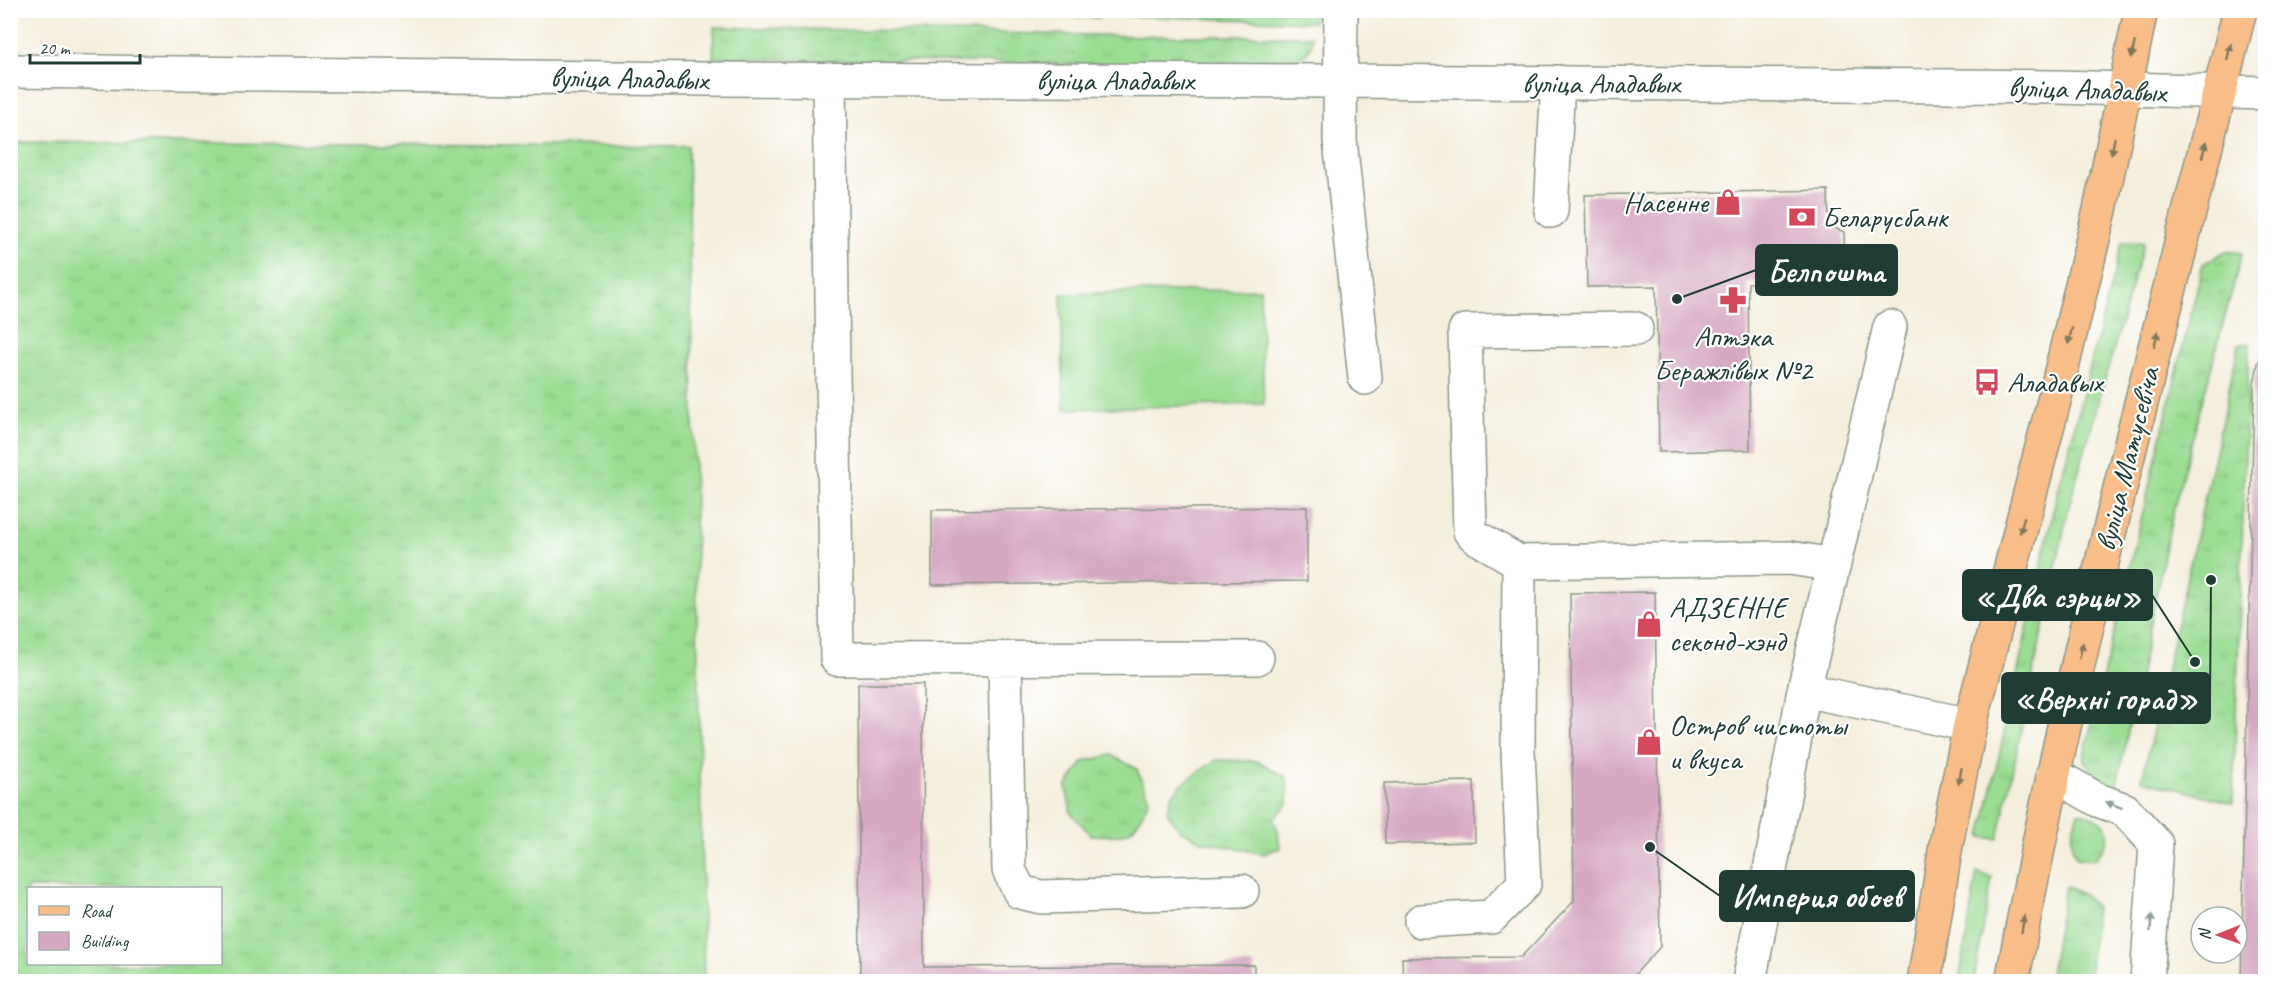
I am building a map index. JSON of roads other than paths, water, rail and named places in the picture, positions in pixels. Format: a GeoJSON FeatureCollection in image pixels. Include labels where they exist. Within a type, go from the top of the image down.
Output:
{"type":"FeatureCollection","features":[{"type":"Feature","properties":{"kind":"main road"},"geometry":{"type":"LineString","coordinates":[[1924,981],[1947,839],[1970,724],[2054,401],[2100,210],[2141,10]]}},
{"type":"Feature","properties":{"kind":"main road","name":"вуліца Матусевіча"},"geometry":{"type":"LineString","coordinates":[[2012,981],[2035,855],[2123,473],[2240,10]]}},
{"type":"Feature","properties":{"kind":"street"},"geometry":{"type":"LineString","coordinates":[[1341,10],[1340,140],[1365,378]]}},
{"type":"Feature","properties":{"kind":"street","name":"вуліца Аладавых"},"geometry":{"type":"LineString","coordinates":[[10,71],[829,79],[1558,82],[2124,89],[2265,93]]}},
{"type":"Feature","properties":{"kind":"street"},"geometry":{"type":"LineString","coordinates":[[829,79],[837,659],[1257,658]]}},
{"type":"Feature","properties":{"kind":"street"},"geometry":{"type":"LineString","coordinates":[[1551,211],[1558,82]]}},
{"type":"Feature","properties":{"kind":"street"},"geometry":{"type":"LineString","coordinates":[[1749,981],[1804,690],[1890,327]]}},
{"type":"Feature","properties":{"kind":"street"},"geometry":{"type":"LineString","coordinates":[[1636,329],[1465,331],[1470,531],[1476,537],[1519,562],[1790,558],[1834,565]]}},
{"type":"Feature","properties":{"kind":"street"},"geometry":{"type":"LineString","coordinates":[[1421,921],[1491,917],[1524,884],[1518,752],[1519,562]]}},
{"type":"Feature","properties":{"kind":"street"},"geometry":{"type":"LineString","coordinates":[[1005,659],[1009,870],[1020,892],[1041,897],[1242,891]]}},
{"type":"Feature","properties":{"kind":"street"},"geometry":{"type":"LineString","coordinates":[[1804,690],[1970,724]]}},
{"type":"Feature","properties":{"kind":"street"},"geometry":{"type":"LineString","coordinates":[[2053,774],[2098,800],[2125,810],[2156,844],[2147,981]]}},
{"type":"Feature","properties":{"kind":"place","name":"Насенне"},"geometry":{"type":"Point","coordinates":[1728,202]}},
{"type":"Feature","properties":{"kind":"place","name":"Беларусбанк"},"geometry":{"type":"Point","coordinates":[1802,217]}},
{"type":"Feature","properties":{"kind":"place","name":"Белпошта"},"geometry":{"type":"Point","coordinates":[1677,299]}},
{"type":"Feature","properties":{"kind":"place","name":"Аптэка Беражлівых №2"},"geometry":{"type":"Point","coordinates":[1733,300]}},
{"type":"Feature","properties":{"kind":"place","name":"Аладавых"},"geometry":{"type":"Point","coordinates":[1987,382]}},
{"type":"Feature","properties":{"kind":"place","name":"«Верхні горад»"},"geometry":{"type":"Point","coordinates":[2211,580]}},
{"type":"Feature","properties":{"kind":"place","name":"АДЗЕННЕ секонд-хэнд"},"geometry":{"type":"Point","coordinates":[1649,624]}},
{"type":"Feature","properties":{"kind":"place","name":"«Два сэрцы»"},"geometry":{"type":"Point","coordinates":[2195,662]}},
{"type":"Feature","properties":{"kind":"place","name":"Остров чистоты и вкуса"},"geometry":{"type":"Point","coordinates":[1649,742]}},
{"type":"Feature","properties":{"kind":"place","name":"Империя обоев"},"geometry":{"type":"Point","coordinates":[1650,847]}}]}
